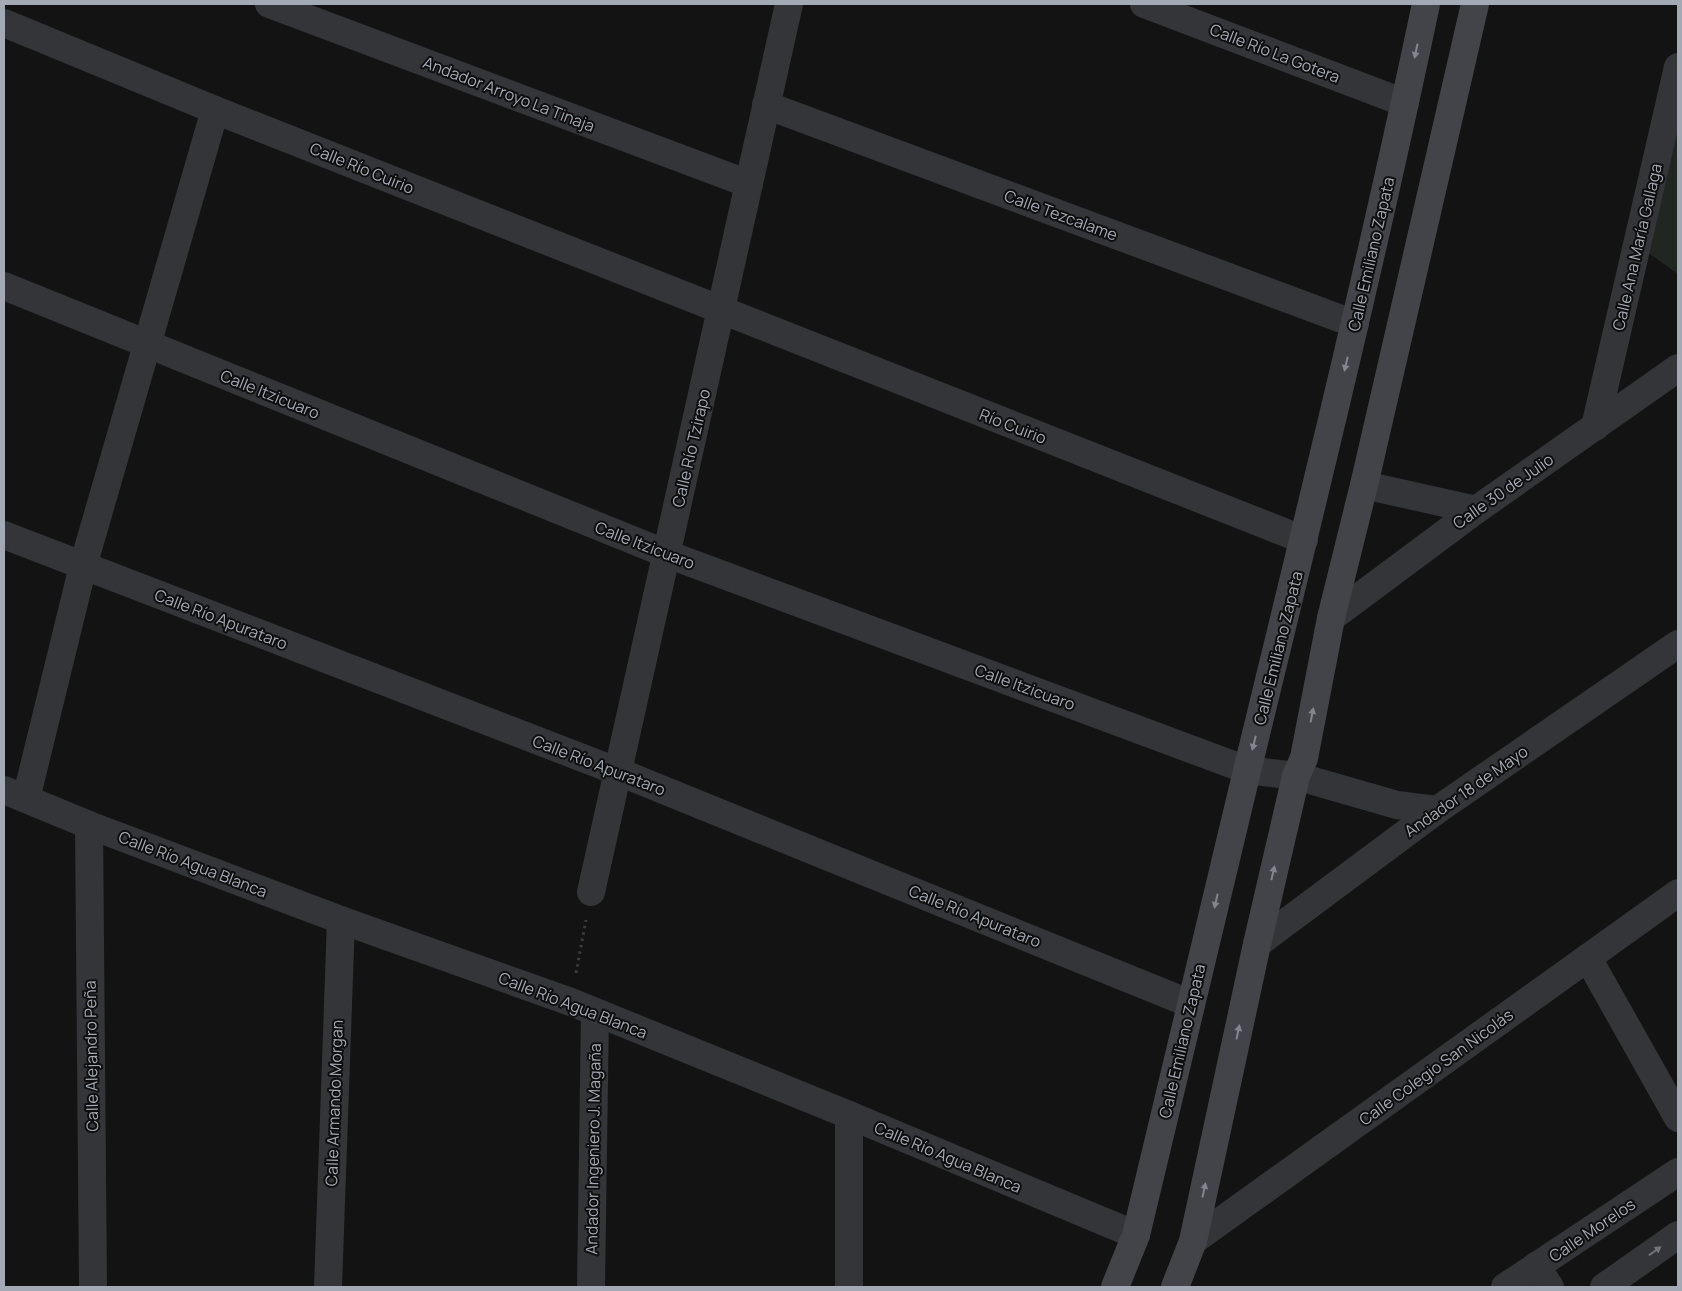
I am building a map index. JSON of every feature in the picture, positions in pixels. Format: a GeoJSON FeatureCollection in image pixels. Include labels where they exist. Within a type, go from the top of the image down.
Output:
{"type":"FeatureCollection","features":[{"type":"Feature","properties":{"kind":"main road","name":"Calle Emiliano Zapata"},"geometry":{"type":"LineString","coordinates":[[1114,1287],[1136,1235],[1355,324],[1426,4]]}},
{"type":"Feature","properties":{"kind":"main road"},"geometry":{"type":"LineString","coordinates":[[1175,1287],[1193,1241],[1257,944],[1296,776],[1304,758],[1331,618],[1364,486],[1475,4]]}},
{"type":"Feature","properties":{"kind":"street","name":"Andador Arroyo La Tinaja"},"geometry":{"type":"LineString","coordinates":[[268,4],[749,184]]}},
{"type":"Feature","properties":{"kind":"street","name":"Calle Río Tzirapo"},"geometry":{"type":"LineString","coordinates":[[591,892],[789,4]]}},
{"type":"Feature","properties":{"kind":"street","name":"Calle Río La Gotera"},"geometry":{"type":"LineString","coordinates":[[1144,4],[1405,103]]}},
{"type":"Feature","properties":{"kind":"street","name":"Calle Río Cuirio"},"geometry":{"type":"LineString","coordinates":[[4,23],[215,110],[721,311]]}},
{"type":"Feature","properties":{"kind":"street","name":"Calle Ana María Gallaga"},"geometry":{"type":"LineString","coordinates":[[1596,427],[1678,67]]}},
{"type":"Feature","properties":{"kind":"street","name":"Calle Tezcalame"},"geometry":{"type":"LineString","coordinates":[[766,105],[1355,324]]}},
{"type":"Feature","properties":{"kind":"street"},"geometry":{"type":"LineString","coordinates":[[15,794],[215,110]]}},
{"type":"Feature","properties":{"kind":"street","name":"Calle Itzicuaro"},"geometry":{"type":"LineString","coordinates":[[4,286],[667,554],[1247,770],[1296,776],[1397,805],[1437,810]]}},
{"type":"Feature","properties":{"kind":"street","name":"Río Cuirio"},"geometry":{"type":"LineString","coordinates":[[721,311],[1304,540]]}},
{"type":"Feature","properties":{"kind":"street","name":"Calle 30 de Julio"},"geometry":{"type":"LineString","coordinates":[[1331,618],[1476,510],[1678,368]]}},
{"type":"Feature","properties":{"kind":"street"},"geometry":{"type":"LineString","coordinates":[[1364,486],[1476,510]]}},
{"type":"Feature","properties":{"kind":"street","name":"Calle Río Apurataro"},"geometry":{"type":"LineString","coordinates":[[4,534],[619,772],[1191,1004]]}},
{"type":"Feature","properties":{"kind":"street","name":"Andador 18 de Mayo"},"geometry":{"type":"LineString","coordinates":[[1257,944],[1437,810],[1678,644]]}},
{"type":"Feature","properties":{"kind":"street","name":"Calle Río Agua Blanca"},"geometry":{"type":"LineString","coordinates":[[15,794],[89,825],[340,920],[583,1007],[849,1115],[1136,1235]]}},
{"type":"Feature","properties":{"kind":"street","name":"Calle Alejandro Peña"},"geometry":{"type":"LineString","coordinates":[[89,825],[93,1287]]}},
{"type":"Feature","properties":{"kind":"street","name":"Calle Colegio San Nicolás"},"geometry":{"type":"LineString","coordinates":[[1193,1241],[1678,893]]}},
{"type":"Feature","properties":{"kind":"street","name":"Calle Armando Morgan"},"geometry":{"type":"LineString","coordinates":[[328,1287],[340,920]]}},
{"type":"Feature","properties":{"kind":"street"},"geometry":{"type":"LineString","coordinates":[[1588,958],[1678,1118]]}},
{"type":"Feature","properties":{"kind":"street","name":"Andador Ingeniero J. Magaña"},"geometry":{"type":"LineString","coordinates":[[583,1007],[591,1287]]}},
{"type":"Feature","properties":{"kind":"street"},"geometry":{"type":"LineString","coordinates":[[849,1115],[849,1287]]}},
{"type":"Feature","properties":{"kind":"street","name":"Calle Morelos"},"geometry":{"type":"LineString","coordinates":[[1505,1287],[1543,1277],[1678,1172]]}},
{"type":"Feature","properties":{"kind":"street"},"geometry":{"type":"LineString","coordinates":[[1622,1282],[1678,1235]]}},
{"type":"Feature","properties":{"kind":"path"},"geometry":{"type":"LineString","coordinates":[[583,1007],[591,892]]}},
{"type":"Feature","properties":{"kind":"shaded area"},"geometry":{"type":"Polygon","coordinates":[[[1678,110],[1678,274],[1643,249],[1678,110]]]}}]}
